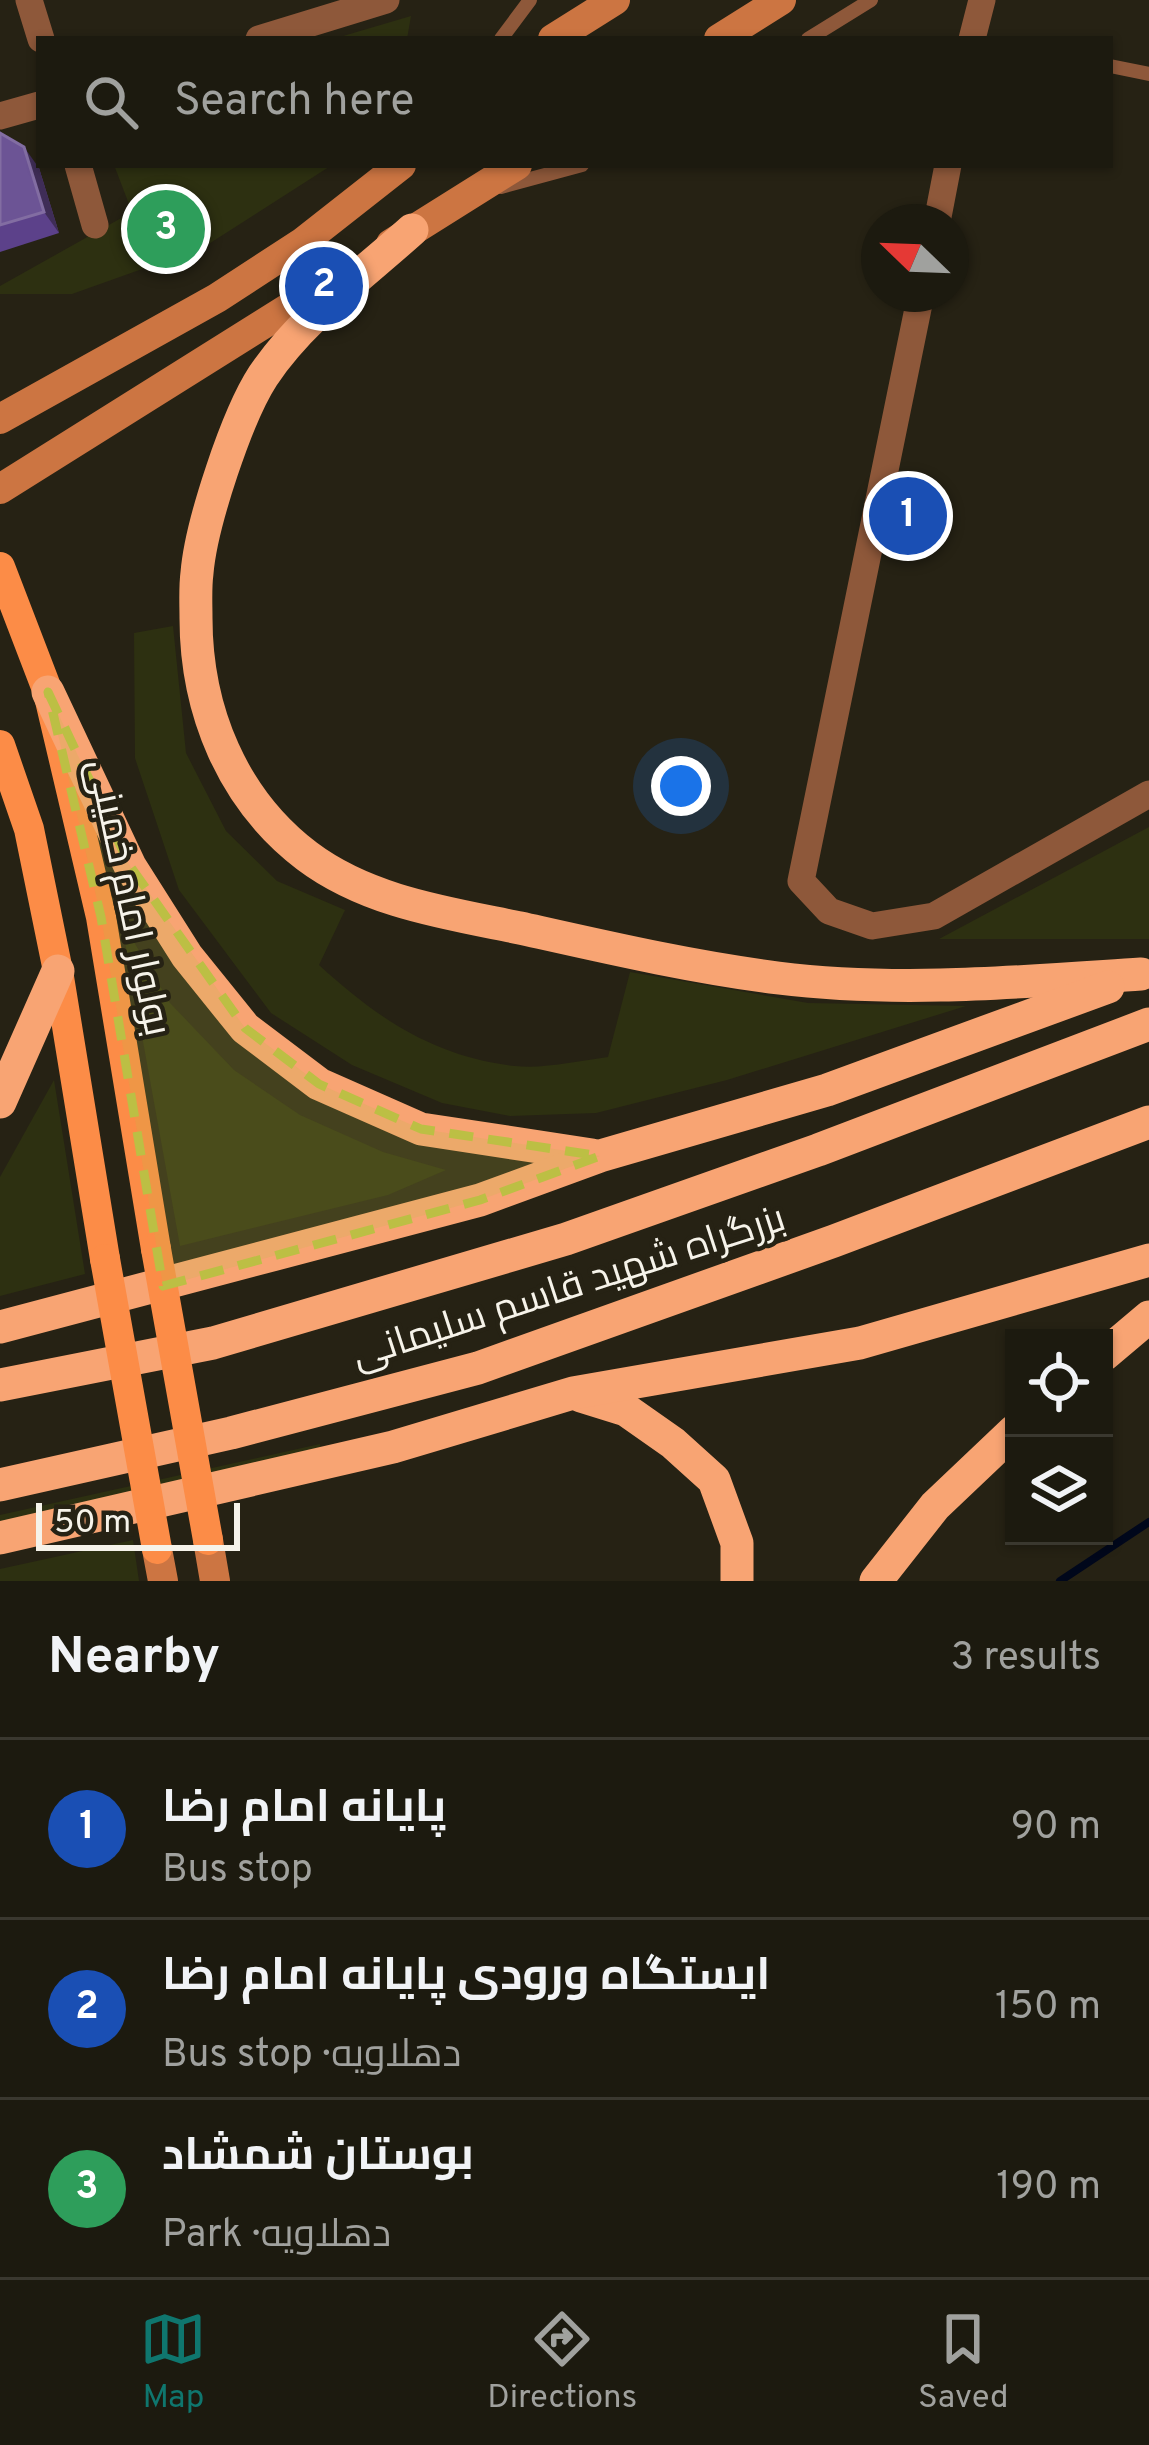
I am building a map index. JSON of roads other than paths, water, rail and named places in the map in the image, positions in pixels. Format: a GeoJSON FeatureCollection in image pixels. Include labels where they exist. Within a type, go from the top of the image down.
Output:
{"type":"FeatureCollection","features":[{"type":"Feature","properties":{"kind":"highway"},"geometry":{"type":"LineString","coordinates":[[412,230],[309,322],[262,377],[213,503],[197,570],[196,644],[207,710],[228,764],[263,815],[308,856],[360,887],[395,899],[691,965],[781,979],[879,985],[1145,973]]}},
{"type":"Feature","properties":{"kind":"highway"},"geometry":{"type":"LineString","coordinates":[[48,692],[130,866],[187,956],[245,1028],[320,1084],[421,1129],[600,1156]]}},
{"type":"Feature","properties":{"kind":"highway"},"geometry":{"type":"LineString","coordinates":[[0,1102],[58,971]]}},
{"type":"Feature","properties":{"kind":"highway"},"geometry":{"type":"LineString","coordinates":[[0,1328],[480,1200],[600,1156],[827,1090],[1145,973]]}},
{"type":"Feature","properties":{"kind":"highway","name":"بزرگراه شهید قاسم سلیمانی"},"geometry":{"type":"LineString","coordinates":[[0,1385],[213,1343],[566,1238],[818,1150],[1149,1024]]}},
{"type":"Feature","properties":{"kind":"highway","name":"بزرگراه شهید قاسم سلیمانی"},"geometry":{"type":"LineString","coordinates":[[0,1485],[231,1433],[478,1368],[1149,1122]]}},
{"type":"Feature","properties":{"kind":"highway"},"geometry":{"type":"LineString","coordinates":[[0,1538],[393,1447],[573,1393],[860,1342],[1149,1260]]}},
{"type":"Feature","properties":{"kind":"highway"},"geometry":{"type":"LineString","coordinates":[[1113,1347],[1149,1317]]}},
{"type":"Feature","properties":{"kind":"highway"},"geometry":{"type":"LineString","coordinates":[[573,1393],[626,1410],[674,1443],[713,1480],[737,1543],[737,1581]]}},
{"type":"Feature","properties":{"kind":"highway"},"geometry":{"type":"LineString","coordinates":[[875,1581],[935,1507],[1008,1437]]}},
{"type":"Feature","properties":{"kind":"main road"},"geometry":{"type":"LineString","coordinates":[[558,36],[615,0]]}},
{"type":"Feature","properties":{"kind":"main road"},"geometry":{"type":"LineString","coordinates":[[724,36],[782,0]]}},
{"type":"Feature","properties":{"kind":"main road"},"geometry":{"type":"LineString","coordinates":[[0,419],[217,298],[303,242],[397,168]]}},
{"type":"Feature","properties":{"kind":"main road"},"geometry":{"type":"LineString","coordinates":[[0,489],[513,168]]}},
{"type":"Feature","properties":{"kind":"main road","name":"بولوار امام خمینی"},"geometry":{"type":"LineString","coordinates":[[0,568],[48,692],[100,916],[214,1581]]}},
{"type":"Feature","properties":{"kind":"main road"},"geometry":{"type":"LineString","coordinates":[[0,746],[29,830],[58,971],[163,1581]]}},
{"type":"Feature","properties":{"kind":"street"},"geometry":{"type":"LineString","coordinates":[[29,0],[40,36]]}},
{"type":"Feature","properties":{"kind":"street"},"geometry":{"type":"LineString","coordinates":[[269,36],[386,0]]}},
{"type":"Feature","properties":{"kind":"street"},"geometry":{"type":"LineString","coordinates":[[975,36],[982,0]]}},
{"type":"Feature","properties":{"kind":"street"},"geometry":{"type":"LineString","coordinates":[[0,116],[36,106]]}},
{"type":"Feature","properties":{"kind":"street"},"geometry":{"type":"LineString","coordinates":[[79,168],[95,225]]}},
{"type":"Feature","properties":{"kind":"street"},"geometry":{"type":"LineString","coordinates":[[940,204],[947,168]]}},
{"type":"Feature","properties":{"kind":"street"},"geometry":{"type":"LineString","coordinates":[[917,312],[801,881],[829,911],[872,926],[934,916],[1149,794]]}},
{"type":"Feature","properties":{"kind":"lane"},"geometry":{"type":"LineString","coordinates":[[503,36],[530,0]]}},
{"type":"Feature","properties":{"kind":"lane"},"geometry":{"type":"LineString","coordinates":[[813,36],[871,0]]}},
{"type":"Feature","properties":{"kind":"lane"},"geometry":{"type":"LineString","coordinates":[[1113,67],[1149,74]]}},
{"type":"Feature","properties":{"kind":"lane"},"geometry":{"type":"LineString","coordinates":[[467,196],[571,168]]}},
{"type":"Feature","properties":{"kind":"waterway"},"geometry":{"type":"LineString","coordinates":[[1060,1581],[1149,1522]]}},
{"type":"Feature","properties":{"kind":"place","name":"بوستان شمشاد"},"geometry":{"type":"Point","coordinates":[166,229]}},
{"type":"Feature","properties":{"kind":"place","name":"ایستگاه ورودی پایانه امام رضا"},"geometry":{"type":"Point","coordinates":[324,286]}},
{"type":"Feature","properties":{"kind":"place","name":"پایانه امام رضا"},"geometry":{"type":"Point","coordinates":[908,516]}}]}
